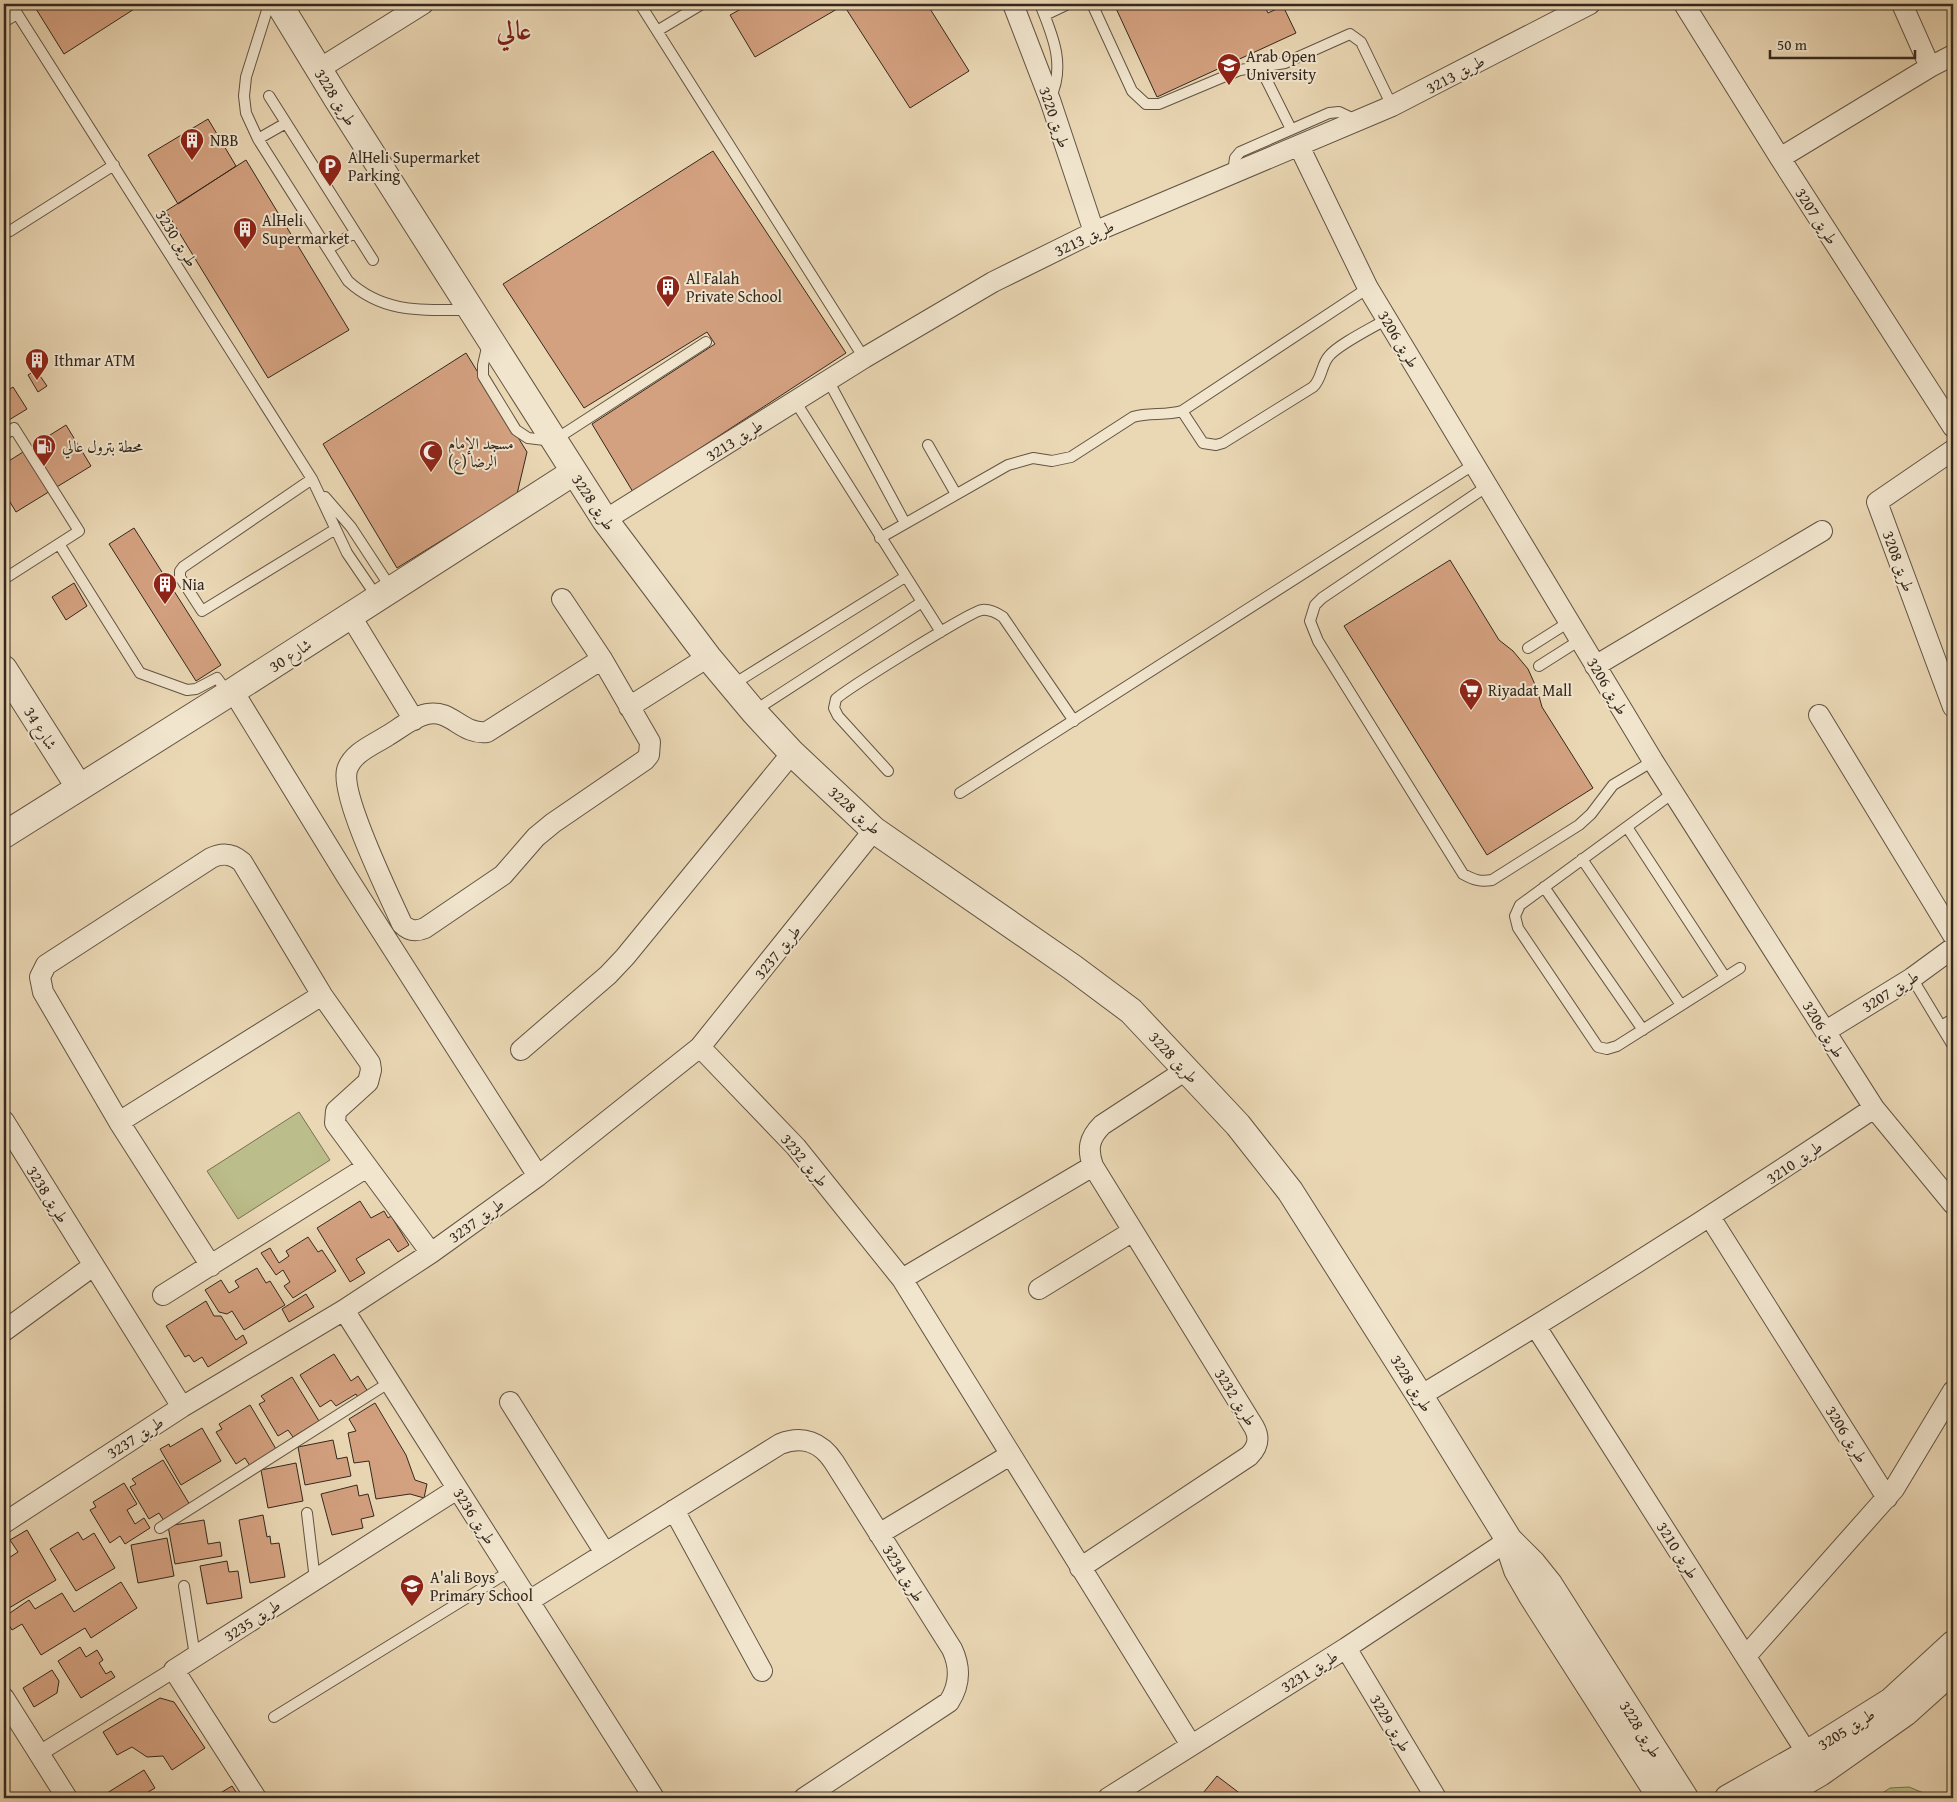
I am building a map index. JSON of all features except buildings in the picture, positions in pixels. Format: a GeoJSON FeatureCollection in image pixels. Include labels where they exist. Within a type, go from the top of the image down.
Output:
{"type":"FeatureCollection","features":[{"type":"Feature","properties":{"kind":"street","name":"طريق 3228"},"geometry":{"type":"LineString","coordinates":[[279,4],[553,441],[605,520],[708,657],[754,712],[792,753],[874,830],[1072,967],[1131,1011],[1238,1125],[1290,1191],[1509,1540],[1533,1564],[1549,1584],[1685,1798]]}},
{"type":"Feature","properties":{"kind":"street"},"geometry":{"type":"LineString","coordinates":[[319,68],[424,4]]}},
{"type":"Feature","properties":{"kind":"street","name":"طريق 3220"},"geometry":{"type":"LineString","coordinates":[[1013,4],[1050,100],[1094,232]]}},
{"type":"Feature","properties":{"kind":"street","name":"طريق 3213"},"geometry":{"type":"LineString","coordinates":[[605,520],[828,380],[993,282],[1094,232],[1233,173],[1295,138],[1357,121],[1392,106],[1590,4]]}},
{"type":"Feature","properties":{"kind":"street","name":"طريق 3207"},"geometry":{"type":"LineString","coordinates":[[1684,4],[1780,158],[1953,427]]}},
{"type":"Feature","properties":{"kind":"street"},"geometry":{"type":"LineString","coordinates":[[1902,4],[1930,67]]}},
{"type":"Feature","properties":{"kind":"street"},"geometry":{"type":"LineString","coordinates":[[1780,158],[1953,55]]}},
{"type":"Feature","properties":{"kind":"street","name":"طريق 3206"},"geometry":{"type":"LineString","coordinates":[[1295,138],[1368,288],[1486,487],[1653,761],[1874,1108],[1953,1204]]}},
{"type":"Feature","properties":{"kind":"street","name":"طريق 3208"},"geometry":{"type":"LineString","coordinates":[[1953,450],[1878,502],[1953,707]]}},
{"type":"Feature","properties":{"kind":"street","name":"شارع 30"},"geometry":{"type":"LineString","coordinates":[[4,835],[231,693],[574,472]]}},
{"type":"Feature","properties":{"kind":"street"},"geometry":{"type":"LineString","coordinates":[[1595,666],[1822,531]]}},
{"type":"Feature","properties":{"kind":"street"},"geometry":{"type":"LineString","coordinates":[[562,598],[602,659],[650,742],[649,755],[645,760],[553,823],[536,837],[512,866],[497,880],[425,928],[415,931],[402,924],[367,848],[346,778],[347,770],[355,757],[414,720],[427,714],[437,714],[451,718],[469,731],[487,732],[602,659]]}},
{"type":"Feature","properties":{"kind":"street"},"geometry":{"type":"LineString","coordinates":[[350,615],[414,720]]}},
{"type":"Feature","properties":{"kind":"street"},"geometry":{"type":"LineString","coordinates":[[630,706],[708,657]]}},
{"type":"Feature","properties":{"kind":"street","name":"شارع 34"},"geometry":{"type":"LineString","coordinates":[[4,669],[79,787]]}},
{"type":"Feature","properties":{"kind":"street"},"geometry":{"type":"LineString","coordinates":[[231,693],[538,1176]]}},
{"type":"Feature","properties":{"kind":"street"},"geometry":{"type":"LineString","coordinates":[[1819,715],[1953,935]]}},
{"type":"Feature","properties":{"kind":"street"},"geometry":{"type":"LineString","coordinates":[[521,1050],[608,975],[625,957],[792,753]]}},
{"type":"Feature","properties":{"kind":"street","name":"طريق 3237"},"geometry":{"type":"LineString","coordinates":[[4,1522],[182,1407],[344,1310],[431,1253],[538,1176],[700,1047],[874,830]]}},
{"type":"Feature","properties":{"kind":"street"},"geometry":{"type":"LineString","coordinates":[[212,1266],[119,1122],[43,992],[40,977],[46,965],[217,855],[231,855],[242,862],[322,995],[370,1063],[372,1070],[368,1082],[336,1111],[334,1119],[431,1253]]}},
{"type":"Feature","properties":{"kind":"street","name":"طريق 3207"},"geometry":{"type":"LineString","coordinates":[[1826,1031],[1912,978],[1953,948]]}},
{"type":"Feature","properties":{"kind":"street"},"geometry":{"type":"LineString","coordinates":[[119,1122],[322,995]]}},
{"type":"Feature","properties":{"kind":"street","name":"طريق 3232"},"geometry":{"type":"LineString","coordinates":[[700,1047],[796,1147],[902,1278],[1010,1456],[1191,1745]]}},
{"type":"Feature","properties":{"kind":"street","name":"طريق 3232"},"geometry":{"type":"LineString","coordinates":[[1080,1568],[1249,1456],[1257,1446],[1258,1439],[1254,1427],[1093,1166],[1089,1155],[1089,1144],[1098,1129],[1186,1070]]}},
{"type":"Feature","properties":{"kind":"street","name":"طريق 3210"},"geometry":{"type":"LineString","coordinates":[[1420,1396],[1536,1327],[1710,1218],[1874,1108]]}},
{"type":"Feature","properties":{"kind":"street","name":"طريق 3238"},"geometry":{"type":"LineString","coordinates":[[4,1121],[182,1407]]}},
{"type":"Feature","properties":{"kind":"street"},"geometry":{"type":"LineString","coordinates":[[163,1295],[212,1266],[367,1166]]}},
{"type":"Feature","properties":{"kind":"street"},"geometry":{"type":"LineString","coordinates":[[902,1278],[1093,1166]]}},
{"type":"Feature","properties":{"kind":"street","name":"طريق 3206"},"geometry":{"type":"LineString","coordinates":[[1710,1218],[1887,1498]]}},
{"type":"Feature","properties":{"kind":"street"},"geometry":{"type":"LineString","coordinates":[[1039,1289],[1133,1231]]}},
{"type":"Feature","properties":{"kind":"street"},"geometry":{"type":"LineString","coordinates":[[4,1331],[93,1266]]}},
{"type":"Feature","properties":{"kind":"street","name":"طريق 3236"},"geometry":{"type":"LineString","coordinates":[[344,1310],[654,1798]]}},
{"type":"Feature","properties":{"kind":"street","name":"طريق 3210"},"geometry":{"type":"LineString","coordinates":[[1536,1327],[1814,1763]]}},
{"type":"Feature","properties":{"kind":"street"},"geometry":{"type":"LineString","coordinates":[[1746,1656],[1887,1498],[1953,1391]]}},
{"type":"Feature","properties":{"kind":"street"},"geometry":{"type":"LineString","coordinates":[[510,1402],[605,1553]]}},
{"type":"Feature","properties":{"kind":"street","name":"طريق 3234"},"geometry":{"type":"LineString","coordinates":[[529,1601],[780,1444],[801,1440],[811,1441],[828,1453],[952,1649],[958,1671],[956,1687],[949,1702],[804,1798]]}},
{"type":"Feature","properties":{"kind":"street"},"geometry":{"type":"LineString","coordinates":[[880,1534],[1010,1456]]}},
{"type":"Feature","properties":{"kind":"street","name":"طريق 3235"},"geometry":{"type":"LineString","coordinates":[[174,1670],[457,1488]]}},
{"type":"Feature","properties":{"kind":"street"},"geometry":{"type":"LineString","coordinates":[[674,1510],[762,1671]]}},
{"type":"Feature","properties":{"kind":"street","name":"طريق 3228"},"geometry":{"type":"LineString","coordinates":[[1509,1540],[1513,1560],[1532,1596],[1661,1798]]}},
{"type":"Feature","properties":{"kind":"street","name":"طريق 3231"},"geometry":{"type":"LineString","coordinates":[[1108,1798],[1346,1648],[1509,1540]]}},
{"type":"Feature","properties":{"kind":"street","name":"طريق 3205"},"geometry":{"type":"LineString","coordinates":[[1778,1798],[1814,1763],[1891,1701],[1953,1644]]}},
{"type":"Feature","properties":{"kind":"street","name":"طريق 3229"},"geometry":{"type":"LineString","coordinates":[[1346,1648],[1436,1798]]}},
{"type":"Feature","properties":{"kind":"street"},"geometry":{"type":"LineString","coordinates":[[40,1753],[174,1670],[256,1798]]}},
{"type":"Feature","properties":{"kind":"street","name":"طريق 3205"},"geometry":{"type":"LineString","coordinates":[[1728,1798],[1814,1763],[1905,1714],[1953,1670]]}},
{"type":"Feature","properties":{"kind":"street"},"geometry":{"type":"LineString","coordinates":[[4,1698],[67,1798]]}},
{"type":"Feature","properties":{"kind":"lane"},"geometry":{"type":"LineString","coordinates":[[4,9],[11,4]]}},
{"type":"Feature","properties":{"kind":"lane","name":"طريق 3230"},"geometry":{"type":"LineString","coordinates":[[11,4],[315,484],[350,527],[384,593]]}},
{"type":"Feature","properties":{"kind":"lane"},"geometry":{"type":"LineString","coordinates":[[268,4],[246,77],[244,96],[246,113],[258,140],[348,281],[364,296],[385,304],[426,310],[471,310]]}},
{"type":"Feature","properties":{"kind":"lane"},"geometry":{"type":"LineString","coordinates":[[640,4],[864,358]]}},
{"type":"Feature","properties":{"kind":"lane"},"geometry":{"type":"LineString","coordinates":[[658,31],[688,7],[702,4]]}},
{"type":"Feature","properties":{"kind":"lane"},"geometry":{"type":"LineString","coordinates":[[1040,4],[1054,42],[1059,67],[1055,90],[1050,100]]}},
{"type":"Feature","properties":{"kind":"lane"},"geometry":{"type":"LineString","coordinates":[[1045,15],[1068,4]]}},
{"type":"Feature","properties":{"kind":"lane"},"geometry":{"type":"LineString","coordinates":[[1092,4],[1132,91],[1146,104],[1159,104],[1240,70],[1285,63],[1350,34],[1361,42],[1392,106]]}},
{"type":"Feature","properties":{"kind":"lane"},"geometry":{"type":"LineString","coordinates":[[4,22],[17,14]]}},
{"type":"Feature","properties":{"kind":"lane"},"geometry":{"type":"LineString","coordinates":[[1260,66],[1295,138]]}},
{"type":"Feature","properties":{"kind":"lane"},"geometry":{"type":"LineString","coordinates":[[269,96],[354,233],[373,260]]}},
{"type":"Feature","properties":{"kind":"lane"},"geometry":{"type":"LineString","coordinates":[[258,140],[286,124]]}},
{"type":"Feature","properties":{"kind":"lane"},"geometry":{"type":"LineString","coordinates":[[4,233],[114,165]]}},
{"type":"Feature","properties":{"kind":"lane"},"geometry":{"type":"LineString","coordinates":[[328,249],[354,233]]}},
{"type":"Feature","properties":{"kind":"lane"},"geometry":{"type":"LineString","coordinates":[[880,538],[1020,460],[1033,458],[1052,461],[1071,457],[1133,417],[1141,414],[1159,415],[1182,411],[1368,288]]}},
{"type":"Feature","properties":{"kind":"lane"},"geometry":{"type":"LineString","coordinates":[[1182,411],[1203,443],[1210,445],[1223,444],[1313,388],[1320,378],[1325,363],[1336,350],[1387,319]]}},
{"type":"Feature","properties":{"kind":"lane"},"geometry":{"type":"LineString","coordinates":[[553,441],[706,342]]}},
{"type":"Feature","properties":{"kind":"lane"},"geometry":{"type":"LineString","coordinates":[[828,380],[905,524]]}},
{"type":"Feature","properties":{"kind":"lane"},"geometry":{"type":"LineString","coordinates":[[795,402],[941,632]]}},
{"type":"Feature","properties":{"kind":"lane"},"geometry":{"type":"LineString","coordinates":[[4,435],[14,428],[79,530],[4,579]]}},
{"type":"Feature","properties":{"kind":"lane"},"geometry":{"type":"LineString","coordinates":[[928,444],[956,494]]}},
{"type":"Feature","properties":{"kind":"lane"},"geometry":{"type":"LineString","coordinates":[[960,794],[1473,465]]}},
{"type":"Feature","properties":{"kind":"lane"},"geometry":{"type":"LineString","coordinates":[[315,484],[183,567],[180,571],[180,576],[202,611],[334,530]]}},
{"type":"Feature","properties":{"kind":"lane","name":"طريق 3230"},"geometry":{"type":"LineString","coordinates":[[315,484],[334,530],[347,553],[384,593]]}},
{"type":"Feature","properties":{"kind":"lane"},"geometry":{"type":"LineString","coordinates":[[1486,487],[1322,598],[1315,605],[1310,622],[1318,641],[1463,874],[1473,880],[1481,882],[1492,880],[1579,825],[1591,814],[1613,785],[1653,761]]}},
{"type":"Feature","properties":{"kind":"lane"},"geometry":{"type":"LineString","coordinates":[[59,544],[140,673],[187,690],[196,690],[217,678],[231,693]]}},
{"type":"Feature","properties":{"kind":"lane"},"geometry":{"type":"LineString","coordinates":[[731,685],[905,577]]}},
{"type":"Feature","properties":{"kind":"lane"},"geometry":{"type":"LineString","coordinates":[[754,712],[922,602]]}},
{"type":"Feature","properties":{"kind":"lane"},"geometry":{"type":"LineString","coordinates":[[888,771],[838,716],[835,704],[840,696],[975,612],[990,610],[1003,617],[1074,721]]}},
{"type":"Feature","properties":{"kind":"lane"},"geometry":{"type":"LineString","coordinates":[[1528,648],[1569,622]]}},
{"type":"Feature","properties":{"kind":"lane"},"geometry":{"type":"LineString","coordinates":[[1539,666],[1580,640]]}},
{"type":"Feature","properties":{"kind":"lane"},"geometry":{"type":"LineString","coordinates":[[1673,793],[1520,905],[1515,916],[1518,928],[1598,1046],[1607,1049],[1617,1046],[1740,968]]}},
{"type":"Feature","properties":{"kind":"lane"},"geometry":{"type":"LineString","coordinates":[[1627,827],[1725,978]]}},
{"type":"Feature","properties":{"kind":"lane"},"geometry":{"type":"LineString","coordinates":[[1582,859],[1681,1005]]}},
{"type":"Feature","properties":{"kind":"lane"},"geometry":{"type":"LineString","coordinates":[[1544,887],[1643,1030]]}},
{"type":"Feature","properties":{"kind":"lane"},"geometry":{"type":"LineString","coordinates":[[1912,978],[1953,1046]]}},
{"type":"Feature","properties":{"kind":"lane"},"geometry":{"type":"LineString","coordinates":[[1941,1026],[1953,1019]]}},
{"type":"Feature","properties":{"kind":"lane"},"geometry":{"type":"LineString","coordinates":[[160,1528],[390,1382]]}},
{"type":"Feature","properties":{"kind":"lane"},"geometry":{"type":"LineString","coordinates":[[307,1513],[315,1580]]}},
{"type":"Feature","properties":{"kind":"lane"},"geometry":{"type":"LineString","coordinates":[[274,1717],[510,1571]]}},
{"type":"Feature","properties":{"kind":"lane"},"geometry":{"type":"LineString","coordinates":[[184,1586],[195,1656]]}},
{"type":"Feature","properties":{"kind":"green space"},"geometry":{"type":"Polygon","coordinates":[[[299,1112],[330,1160],[238,1219],[207,1171],[299,1112]]]}},
{"type":"Feature","properties":{"kind":"green space"},"geometry":{"type":"Polygon","coordinates":[[[1909,1787],[1926,1794],[1929,1798],[1875,1798],[1890,1788],[1909,1787]]]}},
{"type":"Feature","properties":{"kind":"place","name":"Arab Open University"},"geometry":{"type":"Point","coordinates":[1229,86]}},
{"type":"Feature","properties":{"kind":"place","name":"NBB"},"geometry":{"type":"Point","coordinates":[192,161]}},
{"type":"Feature","properties":{"kind":"place","name":"AlHeli Supermarket Parking"},"geometry":{"type":"Point","coordinates":[330,187]}},
{"type":"Feature","properties":{"kind":"place","name":"AlHeli Supermarket"},"geometry":{"type":"Point","coordinates":[245,250]}},
{"type":"Feature","properties":{"kind":"place","name":"Al Falah Private School"},"geometry":{"type":"Point","coordinates":[668,308]}},
{"type":"Feature","properties":{"kind":"place","name":"Ithmar ATM"},"geometry":{"type":"Point","coordinates":[37,381]}},
{"type":"Feature","properties":{"kind":"place","name":"محطة بترول عالي"},"geometry":{"type":"Point","coordinates":[44,467]}},
{"type":"Feature","properties":{"kind":"place","name":"مسجد الإمام الرضا (ع)"},"geometry":{"type":"Point","coordinates":[431,473]}},
{"type":"Feature","properties":{"kind":"place","name":"Nia"},"geometry":{"type":"Point","coordinates":[165,605]}},
{"type":"Feature","properties":{"kind":"place","name":"Riyadat Mall"},"geometry":{"type":"Point","coordinates":[1471,711]}},
{"type":"Feature","properties":{"kind":"place","name":"A'ali Boys Primary School"},"geometry":{"type":"Point","coordinates":[412,1607]}},
{"type":"Feature","properties":{"kind":"district","name":"عالي"},"geometry":{"type":"Point","coordinates":[514,30]}}]}
